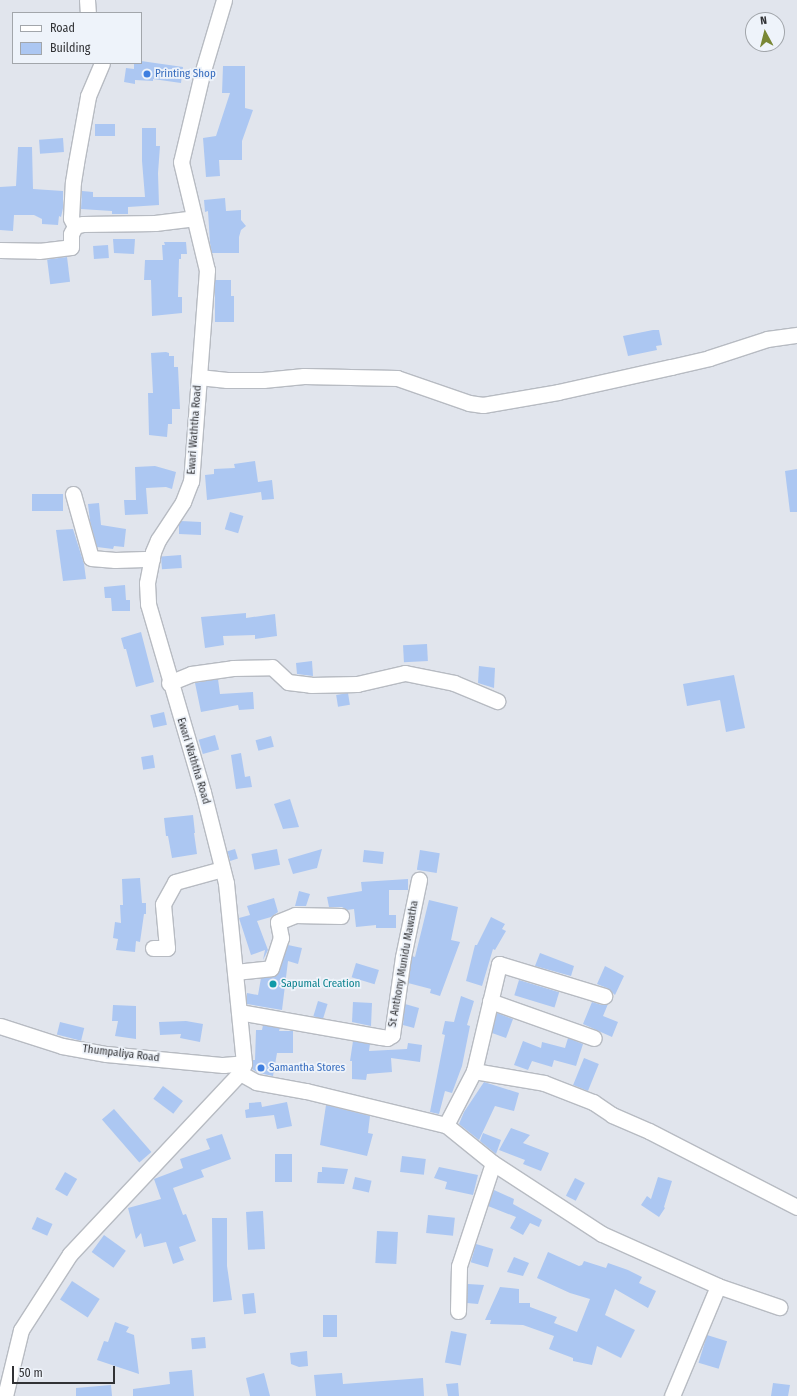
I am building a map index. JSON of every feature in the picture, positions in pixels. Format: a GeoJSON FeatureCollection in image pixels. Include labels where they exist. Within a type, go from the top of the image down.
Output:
{"type":"FeatureCollection","features":[{"type":"Feature","properties":{"kind":"street"},"geometry":{"type":"LineString","coordinates":[[87,0],[88,12]]}},
{"type":"Feature","properties":{"kind":"street","name":"Ewari Waththa Road"},"geometry":{"type":"LineString","coordinates":[[224,0],[194,102],[181,162],[207,270],[191,481],[183,502],[158,540],[147,583],[148,604],[169,682],[203,792],[226,883],[239,1012],[242,1068]]}},
{"type":"Feature","properties":{"kind":"street"},"geometry":{"type":"LineString","coordinates":[[75,226],[71,218],[72,182],[88,96],[102,64]]}},
{"type":"Feature","properties":{"kind":"street"},"geometry":{"type":"LineString","coordinates":[[75,226],[155,223],[194,218]]}},
{"type":"Feature","properties":{"kind":"street"},"geometry":{"type":"LineString","coordinates":[[0,250],[39,251],[71,247],[71,234],[75,226]]}},
{"type":"Feature","properties":{"kind":"street"},"geometry":{"type":"LineString","coordinates":[[199,377],[227,380],[263,380],[304,376],[398,378],[469,403],[483,405],[558,392],[664,369],[708,358],[767,339],[797,335]]}},
{"type":"Feature","properties":{"kind":"street"},"geometry":{"type":"LineString","coordinates":[[73,494],[91,558],[115,560],[152,559]]}},
{"type":"Feature","properties":{"kind":"street"},"geometry":{"type":"LineString","coordinates":[[169,682],[191,674],[233,668],[272,667],[288,682],[311,685],[357,684],[405,673],[454,683],[497,701]]}},
{"type":"Feature","properties":{"kind":"street"},"geometry":{"type":"LineString","coordinates":[[153,948],[167,948],[163,904],[175,882],[222,869]]}},
{"type":"Feature","properties":{"kind":"street","name":"St Anthony Munidu Mawatha"},"geometry":{"type":"LineString","coordinates":[[239,1012],[387,1038],[392,1035],[403,957],[419,880]]}},
{"type":"Feature","properties":{"kind":"street"},"geometry":{"type":"LineString","coordinates":[[235,972],[271,968],[281,938],[278,922],[295,915],[341,916]]}},
{"type":"Feature","properties":{"kind":"street"},"geometry":{"type":"LineString","coordinates":[[446,1125],[474,1071],[499,964],[604,996]]}},
{"type":"Feature","properties":{"kind":"street"},"geometry":{"type":"LineString","coordinates":[[490,1001],[594,1038]]}},
{"type":"Feature","properties":{"kind":"street","name":"Thumpaliya Road"},"geometry":{"type":"LineString","coordinates":[[0,1026],[62,1046],[106,1054],[242,1068]]}},
{"type":"Feature","properties":{"kind":"street"},"geometry":{"type":"LineString","coordinates":[[5,1396],[21,1330],[70,1254],[242,1068],[256,1082],[306,1091],[446,1125],[492,1163],[602,1234],[718,1286],[779,1307]]}},
{"type":"Feature","properties":{"kind":"street"},"geometry":{"type":"LineString","coordinates":[[474,1071],[544,1083],[592,1102],[612,1115],[655,1134],[797,1207]]}},
{"type":"Feature","properties":{"kind":"street"},"geometry":{"type":"LineString","coordinates":[[458,1311],[459,1266],[492,1163]]}},
{"type":"Feature","properties":{"kind":"street"},"geometry":{"type":"LineString","coordinates":[[672,1396],[718,1286]]}},
{"type":"Feature","properties":{"kind":"building"},"geometry":{"type":"Polygon","coordinates":[[[142,61],[183,67],[181,83],[153,79],[153,81],[135,80],[135,84],[124,82],[126,68],[134,69],[134,64],[142,64],[142,61]]]}},
{"type":"Feature","properties":{"kind":"building"},"geometry":{"type":"Polygon","coordinates":[[[223,66],[245,66],[245,108],[253,110],[242,141],[242,160],[219,160],[220,176],[206,177],[203,138],[216,136],[230,93],[222,93],[223,66]]]}},
{"type":"Feature","properties":{"kind":"building"},"geometry":{"type":"Polygon","coordinates":[[[95,124],[115,124],[115,136],[95,136],[95,124]]]}},
{"type":"Feature","properties":{"kind":"building"},"geometry":{"type":"Polygon","coordinates":[[[142,128],[156,128],[156,146],[160,146],[158,173],[159,205],[128,207],[128,214],[112,214],[112,211],[81,209],[82,191],[93,192],[93,197],[145,197],[142,161],[142,128]]]}},
{"type":"Feature","properties":{"kind":"building"},"geometry":{"type":"Polygon","coordinates":[[[63,138],[64,152],[40,154],[39,140],[63,138]]]}},
{"type":"Feature","properties":{"kind":"building"},"geometry":{"type":"Polygon","coordinates":[[[18,147],[32,147],[33,189],[63,191],[63,208],[61,217],[59,216],[58,225],[42,224],[42,219],[34,215],[14,215],[13,231],[0,230],[0,187],[16,186],[18,147]]]}},
{"type":"Feature","properties":{"kind":"building"},"geometry":{"type":"Polygon","coordinates":[[[225,198],[226,211],[241,210],[241,220],[246,226],[241,230],[239,237],[239,253],[212,253],[208,211],[205,212],[204,200],[225,198]]]}},
{"type":"Feature","properties":{"kind":"building"},"geometry":{"type":"Polygon","coordinates":[[[113,239],[135,239],[134,254],[114,253],[113,239]]]}},
{"type":"Feature","properties":{"kind":"building"},"geometry":{"type":"Polygon","coordinates":[[[164,242],[186,242],[187,254],[181,254],[181,259],[179,259],[178,297],[182,297],[182,313],[152,316],[151,280],[144,280],[145,260],[163,260],[162,245],[165,245],[164,242]]]}},
{"type":"Feature","properties":{"kind":"building"},"geometry":{"type":"Polygon","coordinates":[[[108,245],[109,258],[94,259],[93,246],[108,245]]]}},
{"type":"Feature","properties":{"kind":"building"},"geometry":{"type":"Polygon","coordinates":[[[67,257],[70,282],[50,284],[47,259],[67,257]]]}},
{"type":"Feature","properties":{"kind":"building"},"geometry":{"type":"Polygon","coordinates":[[[215,280],[231,280],[231,296],[234,296],[234,322],[215,322],[215,280]]]}},
{"type":"Feature","properties":{"kind":"building"},"geometry":{"type":"Polygon","coordinates":[[[659,330],[662,345],[656,346],[657,350],[628,356],[623,336],[659,330]]]}},
{"type":"Feature","properties":{"kind":"building"},"geometry":{"type":"Polygon","coordinates":[[[151,353],[169,353],[169,356],[174,356],[174,367],[178,367],[180,409],[172,409],[172,424],[168,424],[167,437],[149,435],[148,393],[153,393],[151,353]]]}},
{"type":"Feature","properties":{"kind":"building"},"geometry":{"type":"Polygon","coordinates":[[[255,461],[258,482],[272,480],[274,499],[262,500],[261,492],[207,500],[205,475],[214,474],[214,469],[235,468],[234,464],[255,461]]]}},
{"type":"Feature","properties":{"kind":"building"},"geometry":{"type":"Polygon","coordinates":[[[155,466],[176,472],[172,489],[166,487],[146,488],[148,514],[125,515],[124,500],[136,500],[135,467],[155,466]]]}},
{"type":"Feature","properties":{"kind":"building"},"geometry":{"type":"Polygon","coordinates":[[[797,469],[797,512],[790,512],[785,471],[797,469]]]}},
{"type":"Feature","properties":{"kind":"building"},"geometry":{"type":"Polygon","coordinates":[[[32,494],[63,494],[63,511],[32,511],[32,494]]]}},
{"type":"Feature","properties":{"kind":"building"},"geometry":{"type":"Polygon","coordinates":[[[99,503],[101,525],[126,529],[124,547],[114,546],[113,549],[97,547],[90,521],[88,504],[99,503]]]}},
{"type":"Feature","properties":{"kind":"building"},"geometry":{"type":"Polygon","coordinates":[[[230,512],[243,516],[238,533],[225,529],[230,512]]]}},
{"type":"Feature","properties":{"kind":"building"},"geometry":{"type":"Polygon","coordinates":[[[181,521],[201,522],[201,535],[179,534],[179,524],[181,521]]]}},
{"type":"Feature","properties":{"kind":"building"},"geometry":{"type":"Polygon","coordinates":[[[73,529],[84,564],[86,579],[63,581],[56,530],[73,529]]]}},
{"type":"Feature","properties":{"kind":"building"},"geometry":{"type":"Polygon","coordinates":[[[181,555],[182,568],[162,569],[161,556],[181,555]]]}},
{"type":"Feature","properties":{"kind":"building"},"geometry":{"type":"Polygon","coordinates":[[[125,585],[126,600],[130,600],[130,611],[112,611],[111,598],[105,598],[104,587],[125,585]]]}},
{"type":"Feature","properties":{"kind":"building"},"geometry":{"type":"Polygon","coordinates":[[[246,613],[246,618],[275,614],[277,636],[255,639],[255,635],[223,636],[224,645],[205,648],[201,617],[246,613]]]}},
{"type":"Feature","properties":{"kind":"building"},"geometry":{"type":"Polygon","coordinates":[[[141,632],[154,682],[136,687],[126,649],[124,649],[121,638],[141,632]]]}},
{"type":"Feature","properties":{"kind":"building"},"geometry":{"type":"Polygon","coordinates":[[[427,644],[428,661],[404,662],[403,645],[427,644]]]}},
{"type":"Feature","properties":{"kind":"building"},"geometry":{"type":"Polygon","coordinates":[[[312,661],[313,676],[297,674],[296,663],[312,661]]]}},
{"type":"Feature","properties":{"kind":"building"},"geometry":{"type":"Polygon","coordinates":[[[479,666],[495,668],[494,688],[478,683],[479,666]]]}},
{"type":"Feature","properties":{"kind":"building"},"geometry":{"type":"Polygon","coordinates":[[[734,675],[745,728],[726,732],[720,700],[687,706],[683,684],[734,675]]]}},
{"type":"Feature","properties":{"kind":"building"},"geometry":{"type":"Polygon","coordinates":[[[218,679],[220,694],[253,692],[254,709],[239,710],[238,705],[201,712],[195,683],[218,679]]]}},
{"type":"Feature","properties":{"kind":"building"},"geometry":{"type":"Polygon","coordinates":[[[348,693],[350,705],[338,707],[336,695],[348,693]]]}},
{"type":"Feature","properties":{"kind":"building"},"geometry":{"type":"Polygon","coordinates":[[[164,712],[167,725],[153,728],[150,715],[164,712]]]}},
{"type":"Feature","properties":{"kind":"building"},"geometry":{"type":"Polygon","coordinates":[[[215,735],[219,749],[203,754],[199,740],[215,735]]]}},
{"type":"Feature","properties":{"kind":"building"},"geometry":{"type":"Polygon","coordinates":[[[271,736],[274,747],[258,751],[256,740],[271,736]]]}},
{"type":"Feature","properties":{"kind":"building"},"geometry":{"type":"Polygon","coordinates":[[[241,753],[245,777],[250,776],[252,787],[236,789],[231,755],[241,753]]]}},
{"type":"Feature","properties":{"kind":"building"},"geometry":{"type":"Polygon","coordinates":[[[153,755],[155,768],[143,770],[141,757],[153,755]]]}},
{"type":"Feature","properties":{"kind":"building"},"geometry":{"type":"Polygon","coordinates":[[[290,799],[299,827],[283,829],[274,804],[290,799]]]}},
{"type":"Feature","properties":{"kind":"building"},"geometry":{"type":"Polygon","coordinates":[[[193,815],[197,854],[172,858],[168,836],[166,836],[164,818],[193,815]]]}},
{"type":"Feature","properties":{"kind":"building"},"geometry":{"type":"Polygon","coordinates":[[[235,849],[238,859],[230,861],[227,851],[235,849]]]}},
{"type":"Feature","properties":{"kind":"building"},"geometry":{"type":"Polygon","coordinates":[[[277,849],[280,865],[255,870],[251,854],[277,849]]]}},
{"type":"Feature","properties":{"kind":"building"},"geometry":{"type":"Polygon","coordinates":[[[322,849],[317,868],[293,874],[288,859],[322,849]]]}},
{"type":"Feature","properties":{"kind":"building"},"geometry":{"type":"Polygon","coordinates":[[[364,850],[384,852],[383,864],[363,862],[364,850]]]}},
{"type":"Feature","properties":{"kind":"building"},"geometry":{"type":"Polygon","coordinates":[[[420,850],[440,853],[437,873],[417,870],[420,850]]]}},
{"type":"Feature","properties":{"kind":"building"},"geometry":{"type":"Polygon","coordinates":[[[140,878],[142,903],[146,903],[146,914],[144,914],[140,942],[136,941],[135,952],[116,950],[118,939],[113,938],[115,922],[121,923],[120,905],[123,905],[122,879],[140,878]]]}},
{"type":"Feature","properties":{"kind":"building"},"geometry":{"type":"Polygon","coordinates":[[[408,879],[408,890],[389,890],[389,915],[396,915],[396,928],[376,928],[376,925],[356,927],[354,909],[347,910],[342,907],[329,907],[327,897],[362,891],[361,882],[408,879]]]}},
{"type":"Feature","properties":{"kind":"building"},"geometry":{"type":"Polygon","coordinates":[[[299,891],[310,894],[306,906],[295,906],[299,891]]]}},
{"type":"Feature","properties":{"kind":"building"},"geometry":{"type":"Polygon","coordinates":[[[274,898],[278,912],[271,917],[257,921],[268,950],[263,960],[265,950],[251,955],[239,918],[250,915],[247,906],[274,898]]]}},
{"type":"Feature","properties":{"kind":"building"},"geometry":{"type":"Polygon","coordinates":[[[429,900],[458,907],[451,940],[460,942],[440,996],[430,993],[431,989],[408,983],[412,956],[415,957],[429,900]]]}},
{"type":"Feature","properties":{"kind":"building"},"geometry":{"type":"Polygon","coordinates":[[[491,917],[505,924],[502,929],[506,931],[495,950],[493,949],[482,986],[466,981],[475,945],[477,945],[491,917]]]}},
{"type":"Feature","properties":{"kind":"building","name":"Sapumal Creation"},"geometry":{"type":"Polygon","coordinates":[[[288,945],[302,948],[298,964],[288,961],[282,1010],[247,1004],[247,993],[258,995],[261,978],[272,977],[279,971],[288,945]]]}},
{"type":"Feature","properties":{"kind":"building"},"geometry":{"type":"Polygon","coordinates":[[[540,953],[574,966],[571,976],[535,966],[540,953]]]}},
{"type":"Feature","properties":{"kind":"building"},"geometry":{"type":"Polygon","coordinates":[[[356,963],[379,970],[375,984],[352,977],[356,963]]]}},
{"type":"Feature","properties":{"kind":"building"},"geometry":{"type":"Polygon","coordinates":[[[605,966],[624,976],[615,995],[607,988],[597,984],[605,966]]]}},
{"type":"Feature","properties":{"kind":"building"},"geometry":{"type":"Polygon","coordinates":[[[519,980],[559,992],[554,1008],[514,995],[519,980]]]}},
{"type":"Feature","properties":{"kind":"building"},"geometry":{"type":"Polygon","coordinates":[[[461,996],[474,1001],[467,1025],[470,1026],[462,1066],[452,1093],[445,1091],[439,1114],[430,1112],[445,1035],[442,1034],[445,1021],[454,1022],[461,996]]]}},
{"type":"Feature","properties":{"kind":"building"},"geometry":{"type":"Polygon","coordinates":[[[318,1001],[328,1004],[323,1019],[313,1016],[318,1001]]]}},
{"type":"Feature","properties":{"kind":"building"},"geometry":{"type":"Polygon","coordinates":[[[353,1002],[372,1003],[371,1026],[352,1022],[353,1002]]]}},
{"type":"Feature","properties":{"kind":"building"},"geometry":{"type":"Polygon","coordinates":[[[592,1002],[602,1005],[608,1004],[603,1016],[618,1022],[612,1037],[583,1024],[592,1002]]]}},
{"type":"Feature","properties":{"kind":"building"},"geometry":{"type":"Polygon","coordinates":[[[405,1004],[419,1008],[414,1028],[403,1025],[405,1004]]]}},
{"type":"Feature","properties":{"kind":"building"},"geometry":{"type":"Polygon","coordinates":[[[113,1005],[136,1006],[136,1039],[115,1036],[118,1021],[112,1021],[113,1005]]]}},
{"type":"Feature","properties":{"kind":"building"},"geometry":{"type":"Polygon","coordinates":[[[497,1013],[513,1019],[506,1038],[492,1033],[497,1013]]]}},
{"type":"Feature","properties":{"kind":"building"},"geometry":{"type":"Polygon","coordinates":[[[186,1021],[203,1024],[200,1042],[180,1038],[181,1034],[160,1035],[159,1022],[186,1021]]]}},
{"type":"Feature","properties":{"kind":"building"},"geometry":{"type":"Polygon","coordinates":[[[60,1022],[84,1028],[81,1041],[57,1035],[60,1022]]]}},
{"type":"Feature","properties":{"kind":"building"},"geometry":{"type":"Polygon","coordinates":[[[263,1025],[280,1028],[279,1031],[293,1031],[293,1053],[277,1053],[273,1076],[259,1073],[252,1069],[253,1060],[255,1060],[256,1030],[262,1030],[263,1025]]]}},
{"type":"Feature","properties":{"kind":"building"},"geometry":{"type":"Polygon","coordinates":[[[568,1038],[583,1044],[576,1066],[554,1060],[552,1067],[532,1061],[528,1070],[514,1065],[523,1041],[541,1048],[542,1042],[565,1048],[568,1038]]]}},
{"type":"Feature","properties":{"kind":"building"},"geometry":{"type":"Polygon","coordinates":[[[353,1041],[370,1044],[369,1051],[407,1049],[408,1043],[422,1045],[420,1062],[391,1058],[392,1072],[367,1074],[366,1080],[352,1079],[352,1061],[350,1061],[353,1041]]]}},
{"type":"Feature","properties":{"kind":"building"},"geometry":{"type":"Polygon","coordinates":[[[584,1058],[599,1064],[588,1091],[573,1085],[584,1058]]]}},
{"type":"Feature","properties":{"kind":"building"},"geometry":{"type":"Polygon","coordinates":[[[484,1082],[519,1093],[514,1111],[495,1106],[479,1140],[459,1124],[464,1112],[484,1082]]]}},
{"type":"Feature","properties":{"kind":"building"},"geometry":{"type":"Polygon","coordinates":[[[163,1086],[183,1101],[173,1114],[153,1099],[163,1086]]]}},
{"type":"Feature","properties":{"kind":"building"},"geometry":{"type":"Polygon","coordinates":[[[261,1102],[262,1107],[287,1102],[292,1126],[277,1129],[274,1115],[246,1118],[245,1110],[249,1109],[249,1103],[261,1102]]]}},
{"type":"Feature","properties":{"kind":"building"},"geometry":{"type":"Polygon","coordinates":[[[326,1105],[370,1116],[368,1133],[373,1134],[367,1156],[320,1145],[326,1105]]]}},
{"type":"Feature","properties":{"kind":"building"},"geometry":{"type":"Polygon","coordinates":[[[114,1109],[151,1152],[139,1163],[102,1119],[114,1109]]]}},
{"type":"Feature","properties":{"kind":"building"},"geometry":{"type":"Polygon","coordinates":[[[511,1128],[530,1135],[523,1143],[549,1153],[541,1171],[523,1164],[525,1160],[499,1150],[511,1128]]]}},
{"type":"Feature","properties":{"kind":"building"},"geometry":{"type":"Polygon","coordinates":[[[483,1133],[501,1140],[496,1154],[480,1141],[483,1133]]]}},
{"type":"Feature","properties":{"kind":"building"},"geometry":{"type":"Polygon","coordinates":[[[222,1134],[231,1159],[201,1170],[204,1177],[173,1188],[183,1215],[186,1214],[196,1241],[179,1247],[184,1260],[173,1264],[166,1242],[144,1247],[141,1233],[136,1239],[128,1208],[161,1199],[154,1179],[183,1168],[180,1159],[210,1149],[206,1139],[222,1134]]]}},
{"type":"Feature","properties":{"kind":"building"},"geometry":{"type":"Polygon","coordinates":[[[275,1154],[292,1154],[292,1182],[275,1182],[275,1154]]]}},
{"type":"Feature","properties":{"kind":"building"},"geometry":{"type":"Polygon","coordinates":[[[402,1156],[426,1159],[424,1175],[400,1172],[402,1156]]]}},
{"type":"Feature","properties":{"kind":"building"},"geometry":{"type":"Polygon","coordinates":[[[322,1167],[348,1169],[344,1184],[317,1183],[318,1172],[322,1172],[322,1167]]]}},
{"type":"Feature","properties":{"kind":"building"},"geometry":{"type":"Polygon","coordinates":[[[439,1167],[478,1175],[473,1195],[445,1189],[447,1182],[434,1178],[439,1167]]]}},
{"type":"Feature","properties":{"kind":"building"},"geometry":{"type":"Polygon","coordinates":[[[65,1172],[77,1179],[67,1196],[55,1189],[65,1172]]]}},
{"type":"Feature","properties":{"kind":"building"},"geometry":{"type":"Polygon","coordinates":[[[355,1177],[372,1181],[369,1193],[352,1189],[355,1177]]]}},
{"type":"Feature","properties":{"kind":"building"},"geometry":{"type":"Polygon","coordinates":[[[658,1177],[672,1181],[664,1207],[665,1208],[659,1217],[641,1205],[647,1196],[651,1199],[658,1177]]]}},
{"type":"Feature","properties":{"kind":"building"},"geometry":{"type":"Polygon","coordinates":[[[575,1178],[585,1183],[576,1201],[566,1196],[575,1178]]]}},
{"type":"Feature","properties":{"kind":"building"},"geometry":{"type":"Polygon","coordinates":[[[494,1190],[514,1199],[513,1204],[542,1220],[539,1227],[530,1223],[523,1235],[510,1228],[516,1217],[488,1206],[494,1190]]]}},
{"type":"Feature","properties":{"kind":"building"},"geometry":{"type":"Polygon","coordinates":[[[263,1211],[265,1249],[248,1250],[246,1212],[263,1211]]]}},
{"type":"Feature","properties":{"kind":"building"},"geometry":{"type":"Polygon","coordinates":[[[428,1215],[455,1218],[453,1236],[426,1233],[428,1215]]]}},
{"type":"Feature","properties":{"kind":"building"},"geometry":{"type":"Polygon","coordinates":[[[37,1217],[53,1224],[47,1236],[32,1229],[37,1217]]]}},
{"type":"Feature","properties":{"kind":"building"},"geometry":{"type":"Polygon","coordinates":[[[212,1218],[227,1218],[227,1266],[232,1300],[213,1302],[212,1218]]]}},
{"type":"Feature","properties":{"kind":"building"},"geometry":{"type":"Polygon","coordinates":[[[377,1231],[398,1232],[396,1264],[375,1263],[377,1231]]]}},
{"type":"Feature","properties":{"kind":"building"},"geometry":{"type":"Polygon","coordinates":[[[104,1235],[126,1251],[113,1268],[92,1252],[104,1235]]]}},
{"type":"Feature","properties":{"kind":"building"},"geometry":{"type":"Polygon","coordinates":[[[476,1244],[493,1249],[488,1267],[471,1262],[476,1244]]]}},
{"type":"Feature","properties":{"kind":"building"},"geometry":{"type":"Polygon","coordinates":[[[548,1252],[579,1266],[582,1265],[584,1261],[606,1268],[608,1263],[628,1270],[642,1277],[639,1283],[656,1291],[648,1308],[615,1289],[605,1315],[635,1330],[621,1358],[597,1346],[592,1365],[573,1361],[573,1358],[549,1349],[554,1336],[523,1325],[490,1324],[491,1320],[485,1320],[500,1287],[519,1289],[519,1303],[530,1303],[530,1307],[557,1317],[554,1323],[577,1332],[590,1299],[570,1293],[537,1278],[548,1252]]]}},
{"type":"Feature","properties":{"kind":"building"},"geometry":{"type":"Polygon","coordinates":[[[514,1257],[529,1263],[523,1276],[507,1272],[514,1257]]]}},
{"type":"Feature","properties":{"kind":"building"},"geometry":{"type":"Polygon","coordinates":[[[72,1281],[100,1299],[88,1317],[60,1299],[72,1281]]]}},
{"type":"Feature","properties":{"kind":"building"},"geometry":{"type":"Polygon","coordinates":[[[468,1284],[484,1285],[478,1304],[467,1303],[468,1284]]]}},
{"type":"Feature","properties":{"kind":"building"},"geometry":{"type":"Polygon","coordinates":[[[254,1293],[256,1313],[244,1314],[242,1294],[254,1293]]]}},
{"type":"Feature","properties":{"kind":"building"},"geometry":{"type":"Polygon","coordinates":[[[323,1315],[337,1315],[337,1337],[323,1337],[323,1315]]]}},
{"type":"Feature","properties":{"kind":"building"},"geometry":{"type":"Polygon","coordinates":[[[115,1322],[129,1327],[126,1332],[134,1335],[139,1374],[97,1360],[104,1341],[108,1342],[115,1322]]]}},
{"type":"Feature","properties":{"kind":"building"},"geometry":{"type":"Polygon","coordinates":[[[451,1331],[467,1334],[461,1365],[445,1362],[451,1331]]]}},
{"type":"Feature","properties":{"kind":"building"},"geometry":{"type":"Polygon","coordinates":[[[707,1335],[727,1341],[719,1369],[699,1363],[707,1335]]]}},
{"type":"Feature","properties":{"kind":"building"},"geometry":{"type":"Polygon","coordinates":[[[205,1337],[206,1348],[192,1349],[191,1338],[205,1337]]]}},
{"type":"Feature","properties":{"kind":"building"},"geometry":{"type":"Polygon","coordinates":[[[307,1351],[308,1366],[299,1367],[291,1364],[290,1353],[307,1351]]]}},
{"type":"Feature","properties":{"kind":"building"},"geometry":{"type":"Polygon","coordinates":[[[192,1370],[194,1396],[133,1396],[133,1389],[170,1384],[169,1372],[192,1370]]]}},
{"type":"Feature","properties":{"kind":"building"},"geometry":{"type":"Polygon","coordinates":[[[264,1373],[270,1396],[250,1396],[246,1378],[264,1373]]]}},
{"type":"Feature","properties":{"kind":"building"},"geometry":{"type":"Polygon","coordinates":[[[342,1373],[343,1384],[423,1378],[424,1396],[316,1396],[314,1375],[342,1373]]]}},
{"type":"Feature","properties":{"kind":"building"},"geometry":{"type":"Polygon","coordinates":[[[458,1383],[459,1396],[448,1396],[446,1384],[458,1383]]]}},
{"type":"Feature","properties":{"kind":"building"},"geometry":{"type":"Polygon","coordinates":[[[773,1383],[790,1385],[788,1396],[771,1396],[773,1383]]]}},
{"type":"Feature","properties":{"kind":"building"},"geometry":{"type":"Polygon","coordinates":[[[111,1385],[112,1396],[76,1396],[76,1388],[111,1385]]]}},
{"type":"Feature","properties":{"kind":"place","name":"Printing Shop"},"geometry":{"type":"Point","coordinates":[147,74]}},
{"type":"Feature","properties":{"kind":"place","name":"Sapumal Creation"},"geometry":{"type":"Point","coordinates":[273,984]}},
{"type":"Feature","properties":{"kind":"place","name":"Samantha Stores"},"geometry":{"type":"Point","coordinates":[261,1068]}}]}
